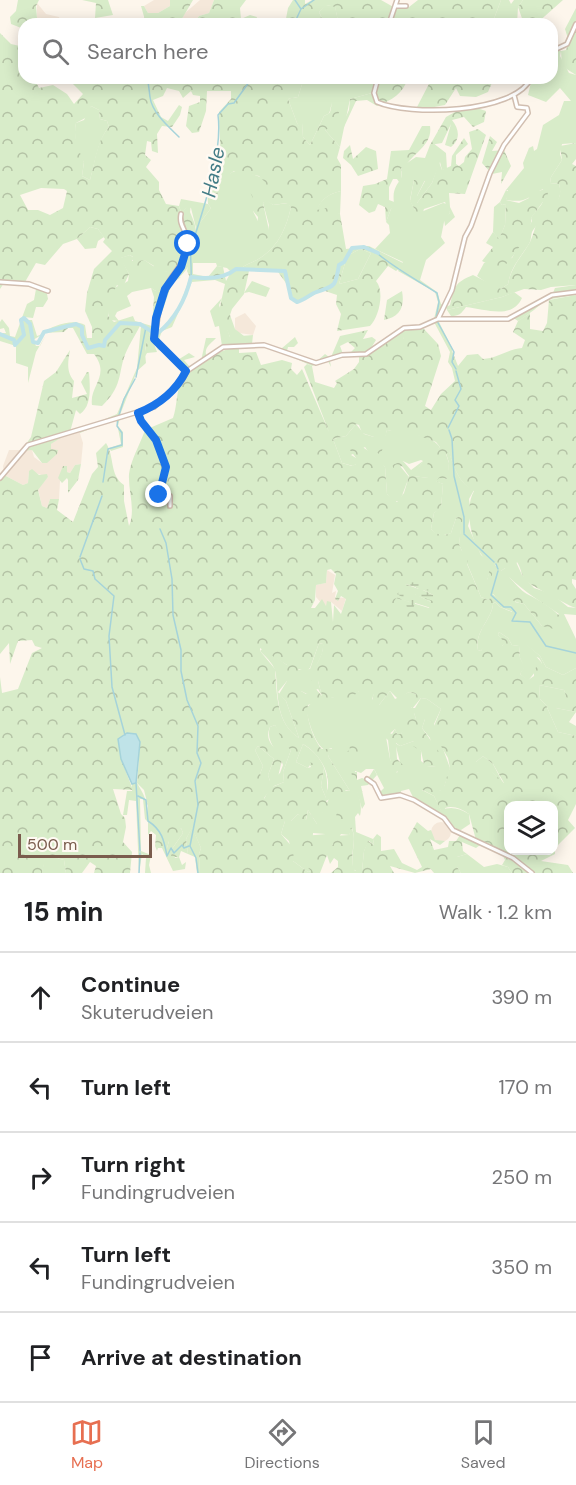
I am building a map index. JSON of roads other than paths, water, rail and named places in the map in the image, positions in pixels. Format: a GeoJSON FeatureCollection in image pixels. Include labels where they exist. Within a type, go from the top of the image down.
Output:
{"type":"FeatureCollection","features":[{"type":"Feature","properties":{"kind":"street"},"geometry":{"type":"LineString","coordinates":[[391,18],[397,0]]}},
{"type":"Feature","properties":{"kind":"street"},"geometry":{"type":"LineString","coordinates":[[396,6],[405,6]]}},
{"type":"Feature","properties":{"kind":"street"},"geometry":{"type":"LineString","coordinates":[[558,48],[567,44],[576,24]]}},
{"type":"Feature","properties":{"kind":"street"},"geometry":{"type":"LineString","coordinates":[[376,84],[374,93],[377,102],[420,111],[461,107],[514,94],[527,84]]}},
{"type":"Feature","properties":{"kind":"street"},"geometry":{"type":"LineString","coordinates":[[438,319],[452,290],[465,237],[489,182],[490,173],[504,146],[528,113],[528,109],[517,107],[514,94]]}},
{"type":"Feature","properties":{"kind":"street"},"geometry":{"type":"LineString","coordinates":[[181,214],[180,224],[188,235],[187,250],[181,267],[165,289],[156,318],[154,342],[186,371]]}},
{"type":"Feature","properties":{"kind":"street"},"geometry":{"type":"LineString","coordinates":[[0,282],[29,284],[48,291]]}},
{"type":"Feature","properties":{"kind":"street"},"geometry":{"type":"LineString","coordinates":[[0,478],[28,445],[95,427],[116,417],[138,413],[157,406],[181,382],[186,371],[225,347],[264,345],[313,363],[342,355],[364,355],[402,329],[420,327],[438,319],[508,319],[551,296],[576,292]]}},
{"type":"Feature","properties":{"kind":"street"},"geometry":{"type":"LineString","coordinates":[[138,413],[141,421],[158,444],[166,467],[158,495],[169,496],[170,506]]}},
{"type":"Feature","properties":{"kind":"street"},"geometry":{"type":"LineString","coordinates":[[367,779],[374,784],[381,798],[400,795],[414,800],[444,818],[453,830],[513,858],[532,873]]}},
{"type":"Feature","properties":{"kind":"water"},"geometry":{"type":"Polygon","coordinates":[[[127,733],[136,734],[140,742],[136,783],[132,784],[121,759],[118,739],[127,733]]]}},
{"type":"Feature","properties":{"kind":"waterway"},"geometry":{"type":"LineString","coordinates":[[295,0],[301,9]]}},
{"type":"Feature","properties":{"kind":"waterway","name":"Hasle"},"geometry":{"type":"LineString","coordinates":[[297,18],[301,9],[314,0]]}},
{"type":"Feature","properties":{"kind":"waterway"},"geometry":{"type":"LineString","coordinates":[[148,84],[154,109],[179,137]]}},
{"type":"Feature","properties":{"kind":"waterway","name":"Hasle"},"geometry":{"type":"LineString","coordinates":[[191,277],[191,249],[215,164],[219,130],[218,115],[228,104],[234,103],[248,84]]}},
{"type":"Feature","properties":{"kind":"waterway","name":"Hasle"},"geometry":{"type":"LineString","coordinates":[[158,333],[179,308],[191,277],[220,276],[236,269],[285,271],[291,298],[297,302],[333,285],[339,265],[344,262],[352,248],[364,247],[378,253]]}},
{"type":"Feature","properties":{"kind":"waterway"},"geometry":{"type":"LineString","coordinates":[[378,254],[437,293],[439,302],[436,318]]}},
{"type":"Feature","properties":{"kind":"waterway","name":"Hasle"},"geometry":{"type":"LineString","coordinates":[[0,334],[14,340],[15,345],[24,335],[21,320],[24,318],[30,324],[33,342],[38,343],[44,332],[76,324],[82,327],[82,335],[88,348],[104,346],[105,340],[120,323],[140,324],[151,331]]}},
{"type":"Feature","properties":{"kind":"waterway"},"geometry":{"type":"LineString","coordinates":[[437,321],[454,352],[452,362],[456,369]]}},
{"type":"Feature","properties":{"kind":"waterway"},"geometry":{"type":"LineString","coordinates":[[136,377],[146,327]]}},
{"type":"Feature","properties":{"kind":"waterway"},"geometry":{"type":"LineString","coordinates":[[448,428],[459,406],[455,400],[461,389],[456,371]]}},
{"type":"Feature","properties":{"kind":"waterway"},"geometry":{"type":"LineString","coordinates":[[119,415],[124,399],[135,379]]}},
{"type":"Feature","properties":{"kind":"waterway"},"geometry":{"type":"LineString","coordinates":[[103,482],[108,449],[122,445],[122,433],[117,426],[118,418]]}},
{"type":"Feature","properties":{"kind":"waterway"},"geometry":{"type":"LineString","coordinates":[[449,430],[452,439],[454,476],[464,517],[464,533]]}},
{"type":"Feature","properties":{"kind":"waterway"},"geometry":{"type":"LineString","coordinates":[[80,557],[102,496]]}},
{"type":"Feature","properties":{"kind":"waterway"},"geometry":{"type":"LineString","coordinates":[[160,529],[166,543],[172,579],[173,615],[181,650],[181,671],[187,700],[198,726],[197,753],[201,763],[195,781],[198,805],[190,846],[196,858],[198,873]]}},
{"type":"Feature","properties":{"kind":"waterway"},"geometry":{"type":"LineString","coordinates":[[464,534],[494,562]]}},
{"type":"Feature","properties":{"kind":"waterway"},"geometry":{"type":"LineString","coordinates":[[80,559],[84,569],[93,571],[95,579],[114,596],[109,636],[112,687],[125,735]]}},
{"type":"Feature","properties":{"kind":"waterway"},"geometry":{"type":"LineString","coordinates":[[496,564],[498,569]]}},
{"type":"Feature","properties":{"kind":"waterway"},"geometry":{"type":"LineString","coordinates":[[498,571],[491,595],[504,607],[511,607],[516,613],[512,621],[530,622],[546,646],[576,653]]}},
{"type":"Feature","properties":{"kind":"waterway"},"geometry":{"type":"LineString","coordinates":[[136,783],[140,851]]}},
{"type":"Feature","properties":{"kind":"waterway"},"geometry":{"type":"LineString","coordinates":[[138,796],[146,800],[148,821],[162,836],[167,856],[171,848],[174,853],[182,845],[184,848],[189,846]]}},
{"type":"Feature","properties":{"kind":"waterway"},"geometry":{"type":"LineString","coordinates":[[139,873],[140,853]]}}]}
